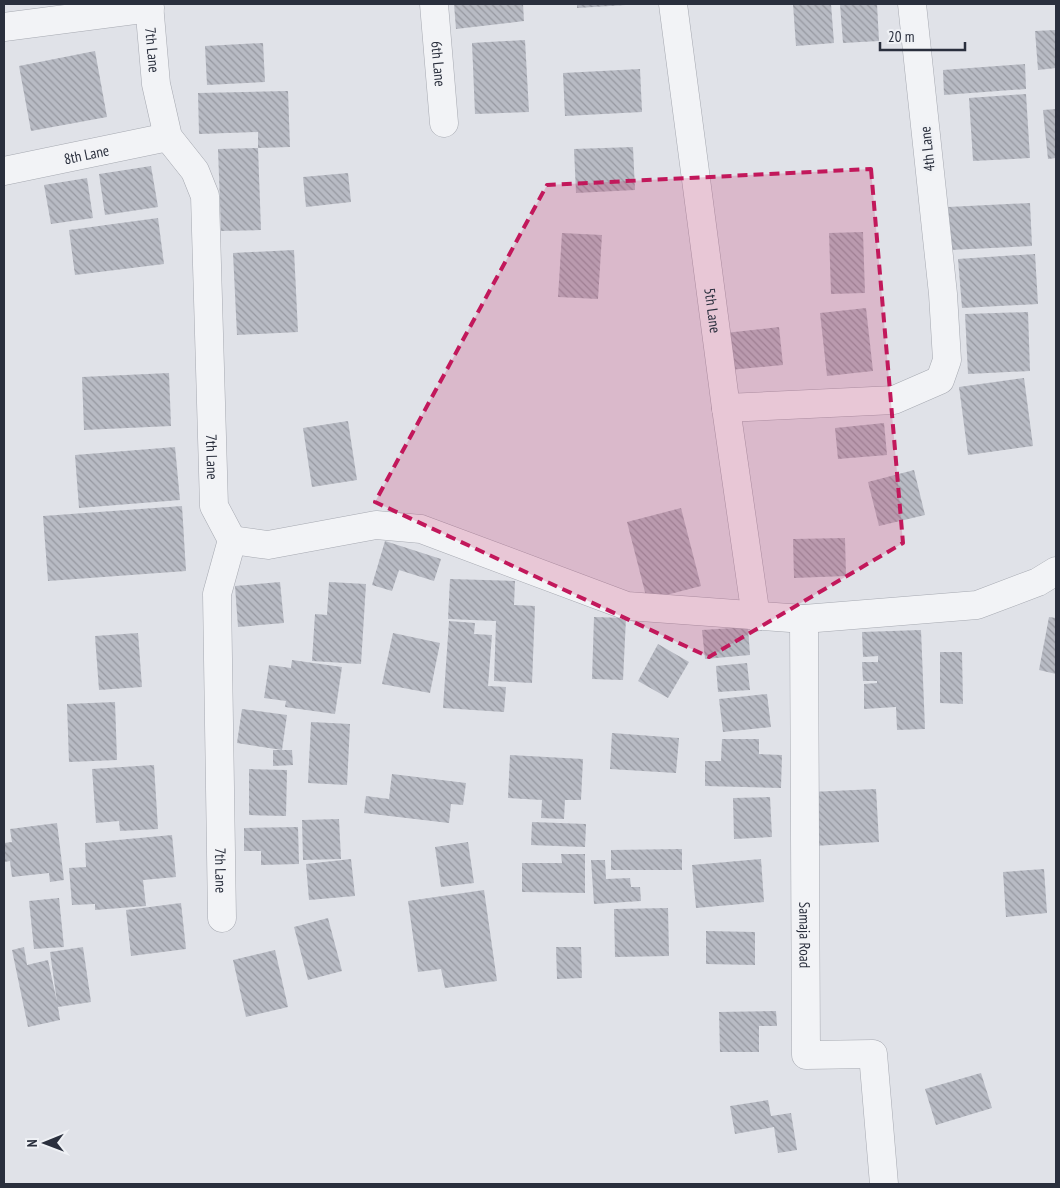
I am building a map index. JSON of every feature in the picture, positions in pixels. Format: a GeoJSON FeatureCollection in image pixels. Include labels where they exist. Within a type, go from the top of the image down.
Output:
{"type":"FeatureCollection","features":[{"type":"Feature","properties":{"kind":"street","name":"6th Lane"},"geometry":{"type":"LineString","coordinates":[[434,4],[444,123]]}},
{"type":"Feature","properties":{"kind":"street","name":"5th Lane"},"geometry":{"type":"LineString","coordinates":[[673,4],[726,408],[756,616]]}},
{"type":"Feature","properties":{"kind":"street","name":"4th Lane"},"geometry":{"type":"LineString","coordinates":[[726,408],[894,400],[940,380],[947,360],[943,294],[912,4]]}},
{"type":"Feature","properties":{"kind":"street"},"geometry":{"type":"LineString","coordinates":[[4,27],[149,6]]}},
{"type":"Feature","properties":{"kind":"street","name":"7th Lane"},"geometry":{"type":"LineString","coordinates":[[149,6],[156,84],[168,136],[195,171],[205,196],[214,506],[232,540],[217,594],[222,918]]}},
{"type":"Feature","properties":{"kind":"street","name":"8th Lane"},"geometry":{"type":"LineString","coordinates":[[4,171],[168,136]]}},
{"type":"Feature","properties":{"kind":"street"},"geometry":{"type":"LineString","coordinates":[[232,540],[268,545],[376,525],[421,529],[627,606],[804,619],[977,605],[1038,582],[1056,571]]}},
{"type":"Feature","properties":{"kind":"street","name":"Samaja Road"},"geometry":{"type":"LineString","coordinates":[[804,619],[806,1055],[873,1054],[884,1184]]}},
{"type":"Feature","properties":{"kind":"highlighted area"},"geometry":{"type":"Polygon","coordinates":[[[871,169],[903,543],[709,657],[375,502],[547,185],[871,169]]]}},
{"type":"Feature","properties":{"kind":"building"},"geometry":{"type":"Polygon","coordinates":[[[454,4],[523,4],[524,21],[456,29],[454,4]]]}},
{"type":"Feature","properties":{"kind":"building"},"geometry":{"type":"Polygon","coordinates":[[[577,4],[626,4],[626,5],[577,8],[577,4]]]}},
{"type":"Feature","properties":{"kind":"building"},"geometry":{"type":"Polygon","coordinates":[[[793,4],[831,4],[834,43],[796,46],[793,4]]]}},
{"type":"Feature","properties":{"kind":"building"},"geometry":{"type":"Polygon","coordinates":[[[840,4],[877,4],[879,41],[843,43],[840,4]]]}},
{"type":"Feature","properties":{"kind":"building"},"geometry":{"type":"Polygon","coordinates":[[[1056,30],[1056,68],[1038,70],[1035,31],[1056,30]]]}},
{"type":"Feature","properties":{"kind":"building"},"geometry":{"type":"Polygon","coordinates":[[[525,40],[529,112],[475,114],[472,43],[525,40]]]}},
{"type":"Feature","properties":{"kind":"building"},"geometry":{"type":"Polygon","coordinates":[[[263,43],[265,82],[207,85],[205,46],[263,43]]]}},
{"type":"Feature","properties":{"kind":"building"},"geometry":{"type":"Polygon","coordinates":[[[95,51],[107,117],[31,131],[19,66],[95,51]]]}},
{"type":"Feature","properties":{"kind":"building"},"geometry":{"type":"Polygon","coordinates":[[[1025,64],[1026,89],[944,95],[943,70],[1025,64]]]}},
{"type":"Feature","properties":{"kind":"building"},"geometry":{"type":"Polygon","coordinates":[[[640,69],[642,112],[565,116],[563,73],[640,69]]]}},
{"type":"Feature","properties":{"kind":"building"},"geometry":{"type":"Polygon","coordinates":[[[288,91],[290,147],[258,148],[258,132],[199,134],[198,93],[288,91]]]}},
{"type":"Feature","properties":{"kind":"building"},"geometry":{"type":"Polygon","coordinates":[[[1026,94],[1030,158],[973,161],[969,98],[1026,94]]]}},
{"type":"Feature","properties":{"kind":"building"},"geometry":{"type":"Polygon","coordinates":[[[1056,109],[1056,158],[1048,159],[1043,110],[1056,109]]]}},
{"type":"Feature","properties":{"kind":"building"},"geometry":{"type":"Polygon","coordinates":[[[633,147],[635,190],[576,193],[574,149],[633,147]]]}},
{"type":"Feature","properties":{"kind":"building"},"geometry":{"type":"Polygon","coordinates":[[[258,148],[261,230],[221,231],[218,149],[258,148]]]}},
{"type":"Feature","properties":{"kind":"building"},"geometry":{"type":"Polygon","coordinates":[[[151,166],[158,207],[105,215],[99,174],[151,166]]]}},
{"type":"Feature","properties":{"kind":"building"},"geometry":{"type":"Polygon","coordinates":[[[348,173],[351,202],[306,207],[303,177],[348,173]]]}},
{"type":"Feature","properties":{"kind":"building"},"geometry":{"type":"Polygon","coordinates":[[[87,178],[93,218],[51,224],[44,185],[87,178]]]}},
{"type":"Feature","properties":{"kind":"building"},"geometry":{"type":"Polygon","coordinates":[[[1030,203],[1032,246],[950,250],[948,207],[1030,203]]]}},
{"type":"Feature","properties":{"kind":"building"},"geometry":{"type":"Polygon","coordinates":[[[158,218],[164,264],[75,275],[69,230],[158,218]]]}},
{"type":"Feature","properties":{"kind":"building"},"geometry":{"type":"Polygon","coordinates":[[[863,232],[865,293],[831,294],[829,233],[863,232]]]}},
{"type":"Feature","properties":{"kind":"building"},"geometry":{"type":"Polygon","coordinates":[[[562,233],[602,235],[598,299],[558,297],[562,233]]]}},
{"type":"Feature","properties":{"kind":"building"},"geometry":{"type":"Polygon","coordinates":[[[294,250],[298,332],[237,335],[233,253],[294,250]]]}},
{"type":"Feature","properties":{"kind":"building"},"geometry":{"type":"Polygon","coordinates":[[[1035,254],[1038,304],[962,308],[958,259],[1035,254]]]}},
{"type":"Feature","properties":{"kind":"building"},"geometry":{"type":"Polygon","coordinates":[[[866,308],[873,371],[827,376],[820,313],[866,308]]]}},
{"type":"Feature","properties":{"kind":"building"},"geometry":{"type":"Polygon","coordinates":[[[1028,312],[1030,371],[968,374],[965,314],[1028,312]]]}},
{"type":"Feature","properties":{"kind":"building"},"geometry":{"type":"Polygon","coordinates":[[[779,327],[783,365],[729,370],[725,333],[779,327]]]}},
{"type":"Feature","properties":{"kind":"building"},"geometry":{"type":"Polygon","coordinates":[[[169,373],[171,426],[84,430],[82,377],[169,373]]]}},
{"type":"Feature","properties":{"kind":"building"},"geometry":{"type":"Polygon","coordinates":[[[1024,378],[1033,446],[968,455],[959,387],[1024,378]]]}},
{"type":"Feature","properties":{"kind":"building"},"geometry":{"type":"Polygon","coordinates":[[[348,421],[357,480],[312,487],[303,428],[348,421]]]}},
{"type":"Feature","properties":{"kind":"building"},"geometry":{"type":"Polygon","coordinates":[[[884,423],[887,455],[838,459],[835,428],[884,423]]]}},
{"type":"Feature","properties":{"kind":"building"},"geometry":{"type":"Polygon","coordinates":[[[175,447],[180,500],[79,508],[75,455],[175,447]]]}},
{"type":"Feature","properties":{"kind":"building"},"geometry":{"type":"Polygon","coordinates":[[[914,470],[925,515],[879,526],[868,482],[914,470]]]}},
{"type":"Feature","properties":{"kind":"building"},"geometry":{"type":"Polygon","coordinates":[[[182,506],[186,571],[48,581],[43,516],[182,506]]]}},
{"type":"Feature","properties":{"kind":"building"},"geometry":{"type":"Polygon","coordinates":[[[681,508],[701,586],[647,600],[627,522],[681,508]]]}},
{"type":"Feature","properties":{"kind":"building"},"geometry":{"type":"Polygon","coordinates":[[[845,538],[846,576],[794,578],[793,539],[845,538]]]}},
{"type":"Feature","properties":{"kind":"building"},"geometry":{"type":"Polygon","coordinates":[[[385,541],[441,559],[434,581],[399,570],[392,591],[372,585],[385,541]]]}},
{"type":"Feature","properties":{"kind":"building"},"geometry":{"type":"Polygon","coordinates":[[[450,579],[515,581],[514,605],[535,606],[532,683],[494,681],[496,621],[448,619],[450,579]]]}},
{"type":"Feature","properties":{"kind":"building"},"geometry":{"type":"Polygon","coordinates":[[[280,582],[284,623],[238,627],[235,586],[280,582]]]}},
{"type":"Feature","properties":{"kind":"building"},"geometry":{"type":"Polygon","coordinates":[[[329,582],[366,584],[361,664],[312,661],[315,614],[327,615],[329,582]]]}},
{"type":"Feature","properties":{"kind":"building"},"geometry":{"type":"Polygon","coordinates":[[[594,617],[626,618],[623,680],[592,679],[594,617]]]}},
{"type":"Feature","properties":{"kind":"building"},"geometry":{"type":"Polygon","coordinates":[[[1049,617],[1056,618],[1056,674],[1039,670],[1049,617]]]}},
{"type":"Feature","properties":{"kind":"building"},"geometry":{"type":"Polygon","coordinates":[[[449,621],[475,623],[474,634],[492,635],[488,686],[506,687],[504,712],[443,708],[449,621]]]}},
{"type":"Feature","properties":{"kind":"building"},"geometry":{"type":"Polygon","coordinates":[[[748,627],[750,655],[705,659],[702,630],[748,627]]]}},
{"type":"Feature","properties":{"kind":"building"},"geometry":{"type":"Polygon","coordinates":[[[921,630],[925,729],[897,730],[896,707],[864,709],[864,684],[877,683],[877,681],[863,681],[862,662],[878,662],[878,656],[863,657],[862,632],[921,630]]]}},
{"type":"Feature","properties":{"kind":"building"},"geometry":{"type":"Polygon","coordinates":[[[138,633],[142,687],[99,690],[95,636],[138,633]]]}},
{"type":"Feature","properties":{"kind":"building"},"geometry":{"type":"Polygon","coordinates":[[[393,633],[440,643],[430,693],[382,684],[393,633]]]}},
{"type":"Feature","properties":{"kind":"building"},"geometry":{"type":"Polygon","coordinates":[[[658,644],[689,662],[668,698],[638,681],[658,644]]]}},
{"type":"Feature","properties":{"kind":"building"},"geometry":{"type":"Polygon","coordinates":[[[940,652],[962,652],[963,704],[940,703],[940,652]]]}},
{"type":"Feature","properties":{"kind":"building"},"geometry":{"type":"Polygon","coordinates":[[[292,660],[342,667],[335,714],[285,707],[286,701],[264,698],[269,665],[291,668],[292,660]]]}},
{"type":"Feature","properties":{"kind":"building"},"geometry":{"type":"Polygon","coordinates":[[[747,663],[750,690],[718,692],[716,666],[747,663]]]}},
{"type":"Feature","properties":{"kind":"building"},"geometry":{"type":"Polygon","coordinates":[[[767,694],[771,727],[723,732],[719,699],[767,694]]]}},
{"type":"Feature","properties":{"kind":"building"},"geometry":{"type":"Polygon","coordinates":[[[115,702],[117,760],[69,762],[67,704],[115,702]]]}},
{"type":"Feature","properties":{"kind":"building"},"geometry":{"type":"Polygon","coordinates":[[[242,709],[287,715],[282,750],[237,743],[242,709]]]}},
{"type":"Feature","properties":{"kind":"building"},"geometry":{"type":"Polygon","coordinates":[[[311,722],[350,724],[347,785],[308,783],[311,722]]]}},
{"type":"Feature","properties":{"kind":"building"},"geometry":{"type":"Polygon","coordinates":[[[612,733],[679,738],[676,773],[610,769],[612,733]]]}},
{"type":"Feature","properties":{"kind":"building"},"geometry":{"type":"Polygon","coordinates":[[[722,739],[759,739],[759,754],[782,755],[781,788],[705,786],[705,761],[721,761],[722,739]]]}},
{"type":"Feature","properties":{"kind":"building"},"geometry":{"type":"Polygon","coordinates":[[[273,750],[292,750],[293,765],[273,766],[273,750]]]}},
{"type":"Feature","properties":{"kind":"building"},"geometry":{"type":"Polygon","coordinates":[[[510,755],[583,759],[581,800],[565,800],[564,819],[541,818],[542,800],[508,798],[510,755]]]}},
{"type":"Feature","properties":{"kind":"building"},"geometry":{"type":"Polygon","coordinates":[[[154,765],[158,829],[120,831],[119,821],[96,823],[92,769],[154,765]]]}},
{"type":"Feature","properties":{"kind":"building"},"geometry":{"type":"Polygon","coordinates":[[[249,769],[287,770],[286,816],[249,815],[249,769]]]}},
{"type":"Feature","properties":{"kind":"building"},"geometry":{"type":"Polygon","coordinates":[[[392,774],[466,783],[463,805],[451,804],[449,823],[364,813],[366,796],[389,799],[392,774]]]}},
{"type":"Feature","properties":{"kind":"building"},"geometry":{"type":"Polygon","coordinates":[[[876,789],[879,842],[814,846],[811,792],[876,789]]]}},
{"type":"Feature","properties":{"kind":"building"},"geometry":{"type":"Polygon","coordinates":[[[770,797],[772,837],[734,839],[733,798],[770,797]]]}},
{"type":"Feature","properties":{"kind":"building"},"geometry":{"type":"Polygon","coordinates":[[[339,819],[341,859],[303,860],[302,820],[339,819]]]}},
{"type":"Feature","properties":{"kind":"building"},"geometry":{"type":"Polygon","coordinates":[[[532,822],[586,824],[585,847],[531,845],[532,822]]]}},
{"type":"Feature","properties":{"kind":"building"},"geometry":{"type":"Polygon","coordinates":[[[57,823],[64,880],[50,882],[49,873],[12,877],[10,861],[4,862],[4,843],[12,842],[10,829],[57,823]]]}},
{"type":"Feature","properties":{"kind":"building"},"geometry":{"type":"Polygon","coordinates":[[[298,827],[299,864],[261,865],[261,851],[244,851],[244,828],[298,827]]]}},
{"type":"Feature","properties":{"kind":"building"},"geometry":{"type":"Polygon","coordinates":[[[172,835],[176,877],[143,880],[146,906],[95,910],[95,904],[72,905],[69,868],[86,867],[85,843],[172,835]]]}},
{"type":"Feature","properties":{"kind":"building"},"geometry":{"type":"Polygon","coordinates":[[[468,842],[474,883],[441,887],[435,847],[468,842]]]}},
{"type":"Feature","properties":{"kind":"building"},"geometry":{"type":"Polygon","coordinates":[[[682,849],[682,870],[611,870],[611,850],[682,849]]]}},
{"type":"Feature","properties":{"kind":"building"},"geometry":{"type":"Polygon","coordinates":[[[561,854],[585,854],[585,893],[522,892],[522,863],[562,863],[561,854]]]}},
{"type":"Feature","properties":{"kind":"building"},"geometry":{"type":"Polygon","coordinates":[[[351,859],[355,896],[309,900],[306,864],[351,859]]]}},
{"type":"Feature","properties":{"kind":"building"},"geometry":{"type":"Polygon","coordinates":[[[761,859],[764,902],[696,908],[692,865],[761,859]]]}},
{"type":"Feature","properties":{"kind":"building"},"geometry":{"type":"Polygon","coordinates":[[[591,860],[605,860],[606,879],[630,878],[631,887],[640,887],[641,901],[594,904],[591,860]]]}},
{"type":"Feature","properties":{"kind":"building"},"geometry":{"type":"Polygon","coordinates":[[[1044,869],[1047,913],[1006,917],[1003,872],[1044,869]]]}},
{"type":"Feature","properties":{"kind":"building"},"geometry":{"type":"Polygon","coordinates":[[[484,890],[497,981],[445,988],[441,969],[418,972],[408,901],[484,890]]]}},
{"type":"Feature","properties":{"kind":"building"},"geometry":{"type":"Polygon","coordinates":[[[59,898],[64,947],[34,949],[29,901],[59,898]]]}},
{"type":"Feature","properties":{"kind":"building"},"geometry":{"type":"Polygon","coordinates":[[[181,903],[186,949],[131,956],[126,910],[181,903]]]}},
{"type":"Feature","properties":{"kind":"building"},"geometry":{"type":"Polygon","coordinates":[[[668,908],[669,956],[615,957],[614,909],[668,908]]]}},
{"type":"Feature","properties":{"kind":"building"},"geometry":{"type":"Polygon","coordinates":[[[328,918],[342,971],[308,980],[294,927],[328,918]]]}},
{"type":"Feature","properties":{"kind":"building"},"geometry":{"type":"Polygon","coordinates":[[[706,931],[755,932],[755,965],[706,964],[706,931]]]}},
{"type":"Feature","properties":{"kind":"building"},"geometry":{"type":"Polygon","coordinates":[[[24,947],[27,965],[48,960],[57,1002],[50,952],[83,947],[91,1002],[58,1007],[60,1020],[28,1027],[12,950],[24,947]]]}},
{"type":"Feature","properties":{"kind":"building"},"geometry":{"type":"Polygon","coordinates":[[[556,947],[581,947],[582,978],[557,979],[556,947]]]}},
{"type":"Feature","properties":{"kind":"building"},"geometry":{"type":"Polygon","coordinates":[[[275,950],[288,1007],[246,1017],[233,960],[275,950]]]}},
{"type":"Feature","properties":{"kind":"building"},"geometry":{"type":"Polygon","coordinates":[[[776,1011],[777,1026],[759,1026],[759,1052],[720,1052],[719,1012],[776,1011]]]}},
{"type":"Feature","properties":{"kind":"building"},"geometry":{"type":"Polygon","coordinates":[[[981,1073],[992,1108],[936,1125],[925,1089],[981,1073]]]}},
{"type":"Feature","properties":{"kind":"building"},"geometry":{"type":"Polygon","coordinates":[[[768,1100],[771,1116],[791,1113],[797,1150],[778,1153],[774,1127],[735,1134],[730,1106],[768,1100]]]}}]}
